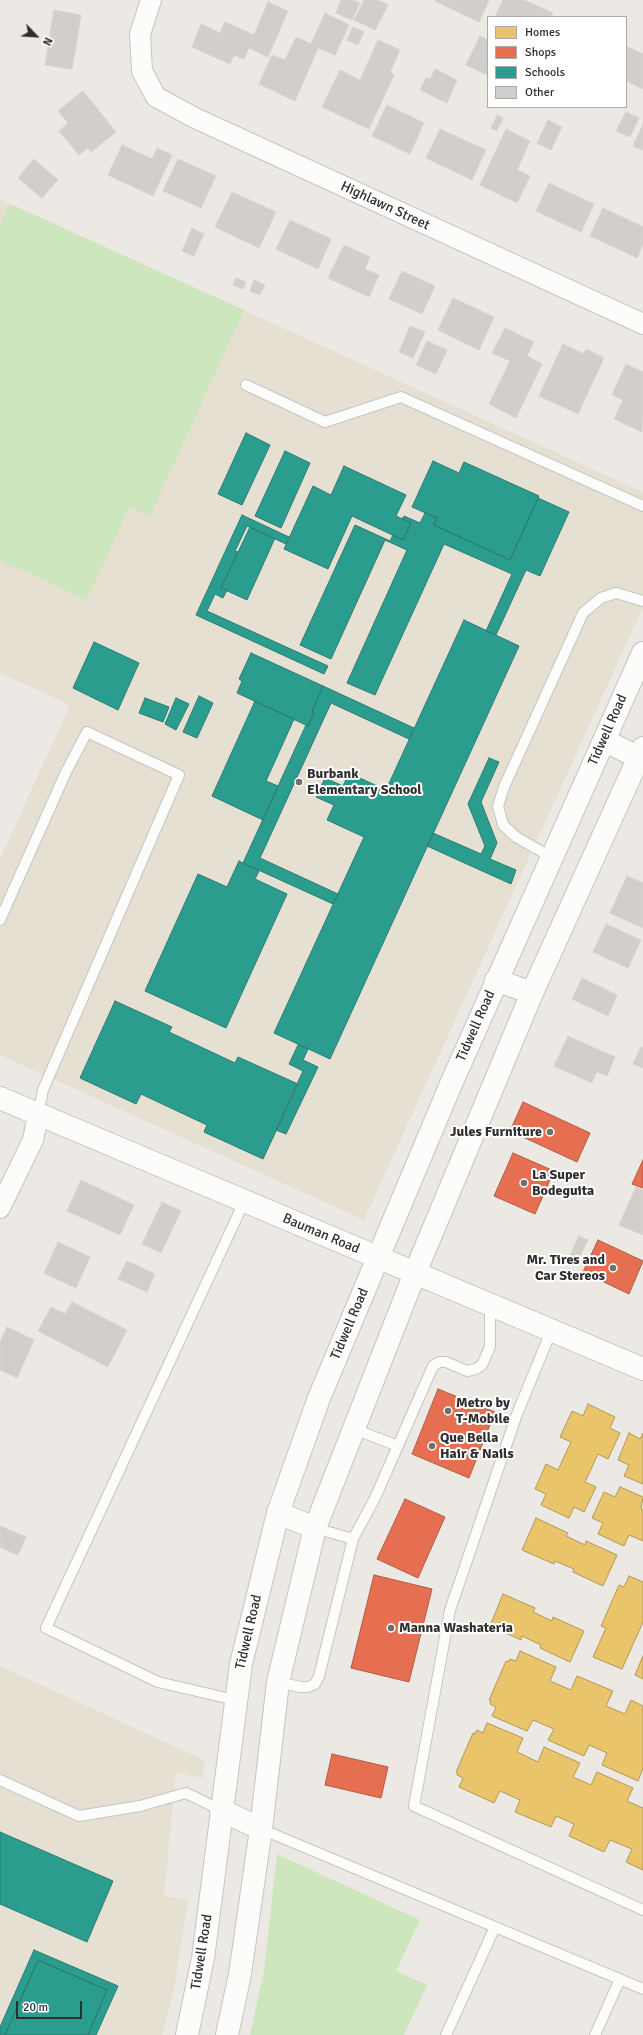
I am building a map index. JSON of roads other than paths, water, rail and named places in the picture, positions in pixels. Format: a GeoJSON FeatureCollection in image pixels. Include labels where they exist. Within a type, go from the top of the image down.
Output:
{"type":"FeatureCollection","features":[{"type":"Feature","properties":{"kind":"main road","name":"Tidwell Road"},"geometry":{"type":"LineString","coordinates":[[187,2035],[203,1958],[235,1700],[241,1664],[278,1513],[319,1398],[378,1258],[496,980],[643,653]]}},
{"type":"Feature","properties":{"kind":"main road"},"geometry":{"type":"LineString","coordinates":[[227,2035],[240,1974],[261,1829],[278,1682],[315,1528],[414,1273],[532,993],[641,753],[604,740]]}},
{"type":"Feature","properties":{"kind":"main road"},"geometry":{"type":"LineString","coordinates":[[496,980],[532,993]]}},
{"type":"Feature","properties":{"kind":"main road","name":"Bauman Road"},"geometry":{"type":"LineString","coordinates":[[0,1098],[244,1202],[552,1329],[643,1369]]}},
{"type":"Feature","properties":{"kind":"main road"},"geometry":{"type":"LineString","coordinates":[[278,1513],[315,1528]]}},
{"type":"Feature","properties":{"kind":"main road"},"geometry":{"type":"LineString","coordinates":[[221,1810],[261,1829]]}},
{"type":"Feature","properties":{"kind":"street","name":"Highlawn Street"},"geometry":{"type":"LineString","coordinates":[[152,0],[140,34],[142,71],[156,97],[186,114],[643,324]]}},
{"type":"Feature","properties":{"kind":"street"},"geometry":{"type":"LineString","coordinates":[[0,1208],[33,1140],[38,1115]]}},
{"type":"Feature","properties":{"kind":"lane"},"geometry":{"type":"LineString","coordinates":[[246,385],[325,422],[401,397],[643,506]]}},
{"type":"Feature","properties":{"kind":"lane"},"geometry":{"type":"LineString","coordinates":[[551,857],[516,837],[503,824],[498,806],[504,786],[583,613],[601,598],[616,593],[643,601]]}},
{"type":"Feature","properties":{"kind":"lane"},"geometry":{"type":"LineString","coordinates":[[0,920],[66,772],[87,732],[179,774],[43,1090],[38,1115]]}},
{"type":"Feature","properties":{"kind":"lane"},"geometry":{"type":"LineString","coordinates":[[235,1700],[158,1682],[46,1628],[244,1202]]}},
{"type":"Feature","properties":{"kind":"lane"},"geometry":{"type":"LineString","coordinates":[[278,1682],[308,1688],[315,1684],[319,1676],[353,1539],[398,1446],[433,1366],[439,1362],[446,1362],[467,1370],[476,1369],[482,1365],[490,1348],[490,1304]]}},
{"type":"Feature","properties":{"kind":"lane"},"geometry":{"type":"LineString","coordinates":[[552,1329],[517,1414],[450,1610],[414,1806],[643,1910]]}},
{"type":"Feature","properties":{"kind":"lane"},"geometry":{"type":"LineString","coordinates":[[354,1429],[398,1446]]}},
{"type":"Feature","properties":{"kind":"lane"},"geometry":{"type":"LineString","coordinates":[[315,1528],[353,1539]]}},
{"type":"Feature","properties":{"kind":"lane"},"geometry":{"type":"LineString","coordinates":[[0,1780],[79,1816],[140,1806],[186,1793],[221,1810]]}},
{"type":"Feature","properties":{"kind":"lane"},"geometry":{"type":"LineString","coordinates":[[261,1829],[620,1979],[643,1990]]}},
{"type":"Feature","properties":{"kind":"lane"},"geometry":{"type":"LineString","coordinates":[[446,2035],[495,1927]]}},
{"type":"Feature","properties":{"kind":"lane"},"geometry":{"type":"LineString","coordinates":[[595,2035],[620,1979]]}},
{"type":"Feature","properties":{"kind":"place","name":"Burbank Elementary School"},"geometry":{"type":"Point","coordinates":[299,782]}},
{"type":"Feature","properties":{"kind":"place","name":"Jules Furniture"},"geometry":{"type":"Point","coordinates":[550,1132]}},
{"type":"Feature","properties":{"kind":"place","name":"La Super Bodeguita"},"geometry":{"type":"Point","coordinates":[524,1183]}},
{"type":"Feature","properties":{"kind":"place","name":"Mr. Tires and Car Stereos"},"geometry":{"type":"Point","coordinates":[613,1268]}},
{"type":"Feature","properties":{"kind":"place","name":"Metro by T-Mobile"},"geometry":{"type":"Point","coordinates":[448,1411]}},
{"type":"Feature","properties":{"kind":"place","name":"Que Bella Hair & Nails"},"geometry":{"type":"Point","coordinates":[432,1446]}},
{"type":"Feature","properties":{"kind":"place","name":"Manna Washateria"},"geometry":{"type":"Point","coordinates":[391,1628]}}]}
